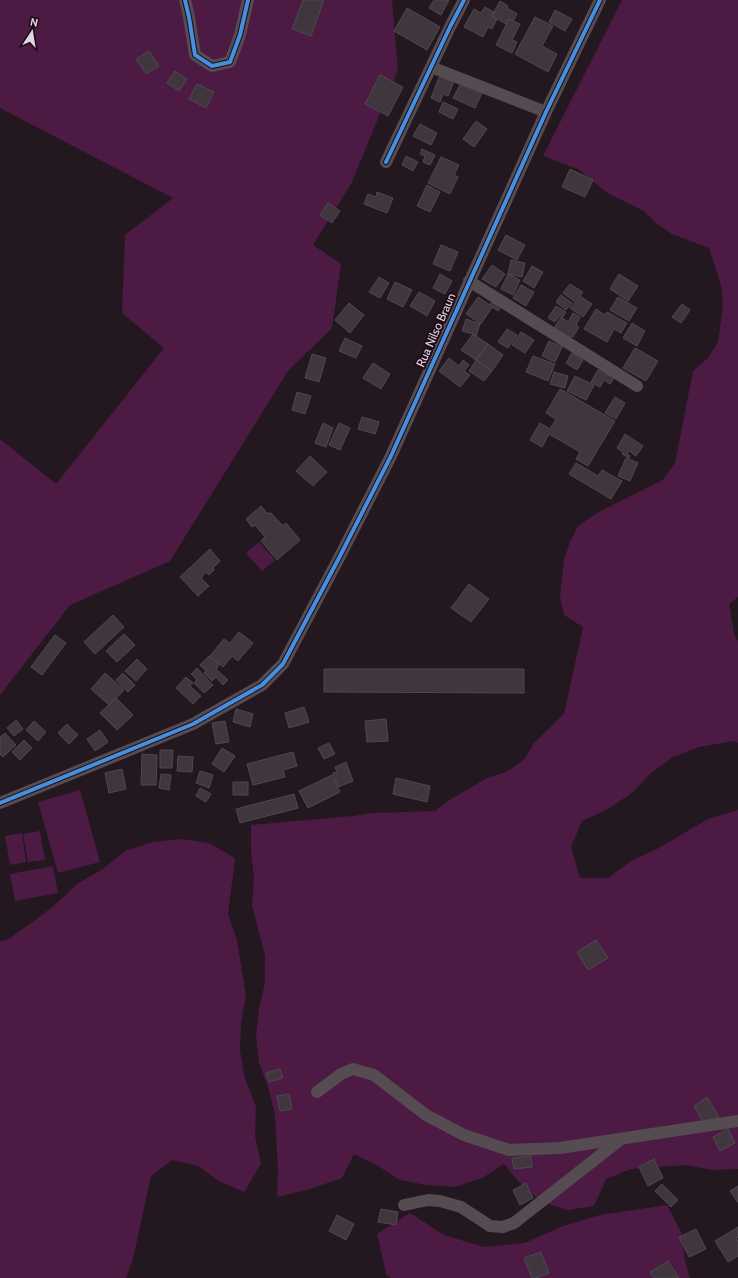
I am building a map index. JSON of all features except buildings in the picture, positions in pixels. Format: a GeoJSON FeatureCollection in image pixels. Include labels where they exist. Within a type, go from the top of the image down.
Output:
{"type":"FeatureCollection","features":[{"type":"Feature","properties":{"kind":"street"},"geometry":{"type":"LineString","coordinates":[[185,0],[195,55],[212,66],[230,62],[240,35],[248,0]]}},
{"type":"Feature","properties":{"kind":"street"},"geometry":{"type":"LineString","coordinates":[[386,162],[464,0]]}},
{"type":"Feature","properties":{"kind":"street","name":"Rua Nilso Braun"},"geometry":{"type":"LineString","coordinates":[[0,803],[192,724],[262,686],[283,664],[340,558],[390,456],[546,112],[600,0]]}},
{"type":"Feature","properties":{"kind":"street"},"geometry":{"type":"LineString","coordinates":[[431,67],[546,112]]}},
{"type":"Feature","properties":{"kind":"street"},"geometry":{"type":"LineString","coordinates":[[469,281],[637,386]]}},
{"type":"Feature","properties":{"kind":"street"},"geometry":{"type":"LineString","coordinates":[[317,1092],[340,1074],[354,1069],[374,1074],[426,1115],[464,1135],[508,1150],[560,1148],[738,1121]]}},
{"type":"Feature","properties":{"kind":"street"},"geometry":{"type":"LineString","coordinates":[[404,1205],[428,1200],[440,1201],[461,1207],[490,1226],[503,1227],[514,1223],[621,1139]]}},
{"type":"Feature","properties":{"kind":"shaded area"},"geometry":{"type":"Polygon","coordinates":[[[0,0],[392,0],[398,70],[351,184],[313,245],[341,264],[332,328],[288,371],[170,561],[70,605],[0,695],[0,439],[56,484],[164,348],[122,313],[125,235],[173,198],[0,108],[0,0]]]}},
{"type":"Feature","properties":{"kind":"shaded area"},"geometry":{"type":"Polygon","coordinates":[[[622,0],[738,0],[738,597],[729,604],[734,634],[738,641],[738,743],[734,741],[699,747],[673,757],[651,773],[633,792],[610,808],[582,821],[571,847],[580,878],[608,878],[631,861],[657,849],[708,819],[738,810],[738,1169],[712,1170],[686,1165],[631,1169],[606,1179],[594,1206],[568,1210],[542,1202],[521,1184],[504,1164],[482,1178],[455,1187],[426,1185],[400,1180],[378,1166],[354,1154],[342,1178],[310,1189],[277,1197],[278,1170],[275,1115],[269,1090],[259,1063],[256,1035],[259,1009],[265,983],[265,956],[252,905],[254,878],[251,852],[251,825],[373,813],[435,811],[451,799],[487,778],[506,772],[524,760],[534,743],[564,714],[583,627],[564,615],[560,597],[564,560],[570,542],[578,526],[597,513],[663,480],[675,463],[693,371],[708,358],[718,342],[723,305],[721,285],[709,248],[672,234],[657,224],[644,211],[609,194],[578,169],[543,156],[622,0]]]}},
{"type":"Feature","properties":{"kind":"shaded area"},"geometry":{"type":"Polygon","coordinates":[[[259,542],[275,560],[262,571],[246,553],[259,542]]]}},
{"type":"Feature","properties":{"kind":"shaded area"},"geometry":{"type":"Polygon","coordinates":[[[80,790],[100,862],[58,873],[38,802],[80,790]]]}},
{"type":"Feature","properties":{"kind":"shaded area"},"geometry":{"type":"Polygon","coordinates":[[[40,831],[45,860],[28,862],[23,834],[40,831]]]}},
{"type":"Feature","properties":{"kind":"shaded area"},"geometry":{"type":"Polygon","coordinates":[[[22,833],[26,862],[10,865],[5,836],[22,833]]]}},
{"type":"Feature","properties":{"kind":"shaded area"},"geometry":{"type":"Polygon","coordinates":[[[180,839],[209,843],[235,858],[228,914],[237,940],[246,996],[241,1022],[240,1051],[245,1079],[256,1106],[255,1136],[261,1164],[244,1192],[219,1181],[198,1166],[172,1160],[151,1176],[133,1259],[126,1278],[0,1278],[0,942],[10,938],[34,921],[56,904],[77,884],[103,869],[125,851],[153,842],[180,839]]]}},
{"type":"Feature","properties":{"kind":"shaded area"},"geometry":{"type":"Polygon","coordinates":[[[53,866],[58,893],[15,901],[10,874],[53,866]]]}},
{"type":"Feature","properties":{"kind":"shaded area"},"geometry":{"type":"Polygon","coordinates":[[[667,1205],[681,1232],[685,1261],[690,1278],[391,1278],[386,1274],[377,1234],[410,1213],[444,1235],[484,1247],[525,1243],[563,1226],[600,1215],[667,1205]]]}},
{"type":"Feature","properties":{"kind":"cycle path"},"geometry":{"type":"LineString","coordinates":[[185,0],[195,55],[212,66],[230,62],[240,35],[248,0]]}},
{"type":"Feature","properties":{"kind":"cycle path"},"geometry":{"type":"LineString","coordinates":[[386,162],[464,0]]}},
{"type":"Feature","properties":{"kind":"cycle path"},"geometry":{"type":"LineString","coordinates":[[0,803],[193,724],[262,685],[283,664],[391,456],[546,112],[600,0]]}}]}
